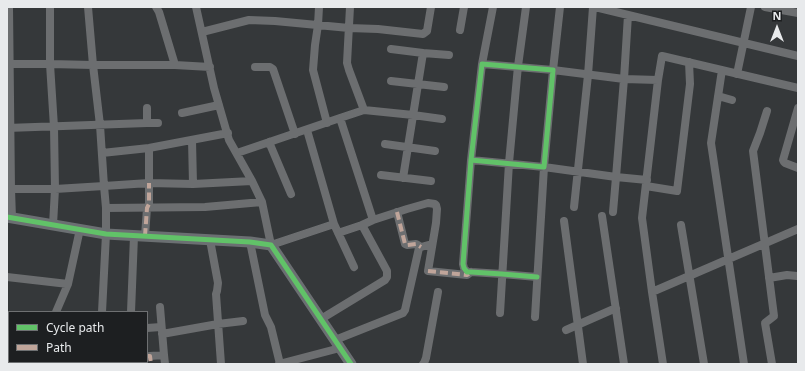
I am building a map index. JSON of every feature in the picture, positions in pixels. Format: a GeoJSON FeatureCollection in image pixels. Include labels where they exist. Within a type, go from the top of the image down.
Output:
{"type":"FeatureCollection","features":[{"type":"Feature","properties":{"kind":"street"},"geometry":{"type":"LineString","coordinates":[[9,7],[8,64],[10,218],[106,234],[250,242],[271,245],[334,224]]}},
{"type":"Feature","properties":{"kind":"street"},"geometry":{"type":"LineString","coordinates":[[50,7],[50,64],[54,127],[55,189],[53,225]]}},
{"type":"Feature","properties":{"kind":"street"},"geometry":{"type":"LineString","coordinates":[[88,7],[100,125],[106,208],[102,311]]}},
{"type":"Feature","properties":{"kind":"street"},"geometry":{"type":"LineString","coordinates":[[156,7],[175,65]]}},
{"type":"Feature","properties":{"kind":"street"},"geometry":{"type":"LineString","coordinates":[[196,7],[214,88],[230,140],[262,202],[271,245],[351,364]]}},
{"type":"Feature","properties":{"kind":"street"},"geometry":{"type":"LineString","coordinates":[[319,7],[313,70],[327,123]]}},
{"type":"Feature","properties":{"kind":"street"},"geometry":{"type":"LineString","coordinates":[[350,7],[347,63],[364,110]]}},
{"type":"Feature","properties":{"kind":"street"},"geometry":{"type":"LineString","coordinates":[[202,32],[250,20],[378,29],[423,34],[427,31],[431,7]]}},
{"type":"Feature","properties":{"kind":"street"},"geometry":{"type":"LineString","coordinates":[[460,30],[464,7]]}},
{"type":"Feature","properties":{"kind":"street"},"geometry":{"type":"LineString","coordinates":[[493,7],[482,64],[471,160],[463,264],[467,272],[537,276]]}},
{"type":"Feature","properties":{"kind":"street"},"geometry":{"type":"LineString","coordinates":[[500,313],[509,163],[518,66],[526,7]]}},
{"type":"Feature","properties":{"kind":"street"},"geometry":{"type":"LineString","coordinates":[[535,317],[544,167],[560,7]]}},
{"type":"Feature","properties":{"kind":"street"},"geometry":{"type":"LineString","coordinates":[[574,207],[594,7],[798,56]]}},
{"type":"Feature","properties":{"kind":"street"},"geometry":{"type":"LineString","coordinates":[[737,74],[751,7]]}},
{"type":"Feature","properties":{"kind":"street"},"geometry":{"type":"LineString","coordinates":[[765,7],[798,13]]}},
{"type":"Feature","properties":{"kind":"street"},"geometry":{"type":"LineString","coordinates":[[613,212],[628,15]]}},
{"type":"Feature","properties":{"kind":"street"},"geometry":{"type":"LineString","coordinates":[[391,49],[449,55]]}},
{"type":"Feature","properties":{"kind":"street"},"geometry":{"type":"LineString","coordinates":[[403,178],[423,53]]}},
{"type":"Feature","properties":{"kind":"street"},"geometry":{"type":"LineString","coordinates":[[663,364],[642,218],[662,56],[798,88]]}},
{"type":"Feature","properties":{"kind":"street"},"geometry":{"type":"LineString","coordinates":[[471,160],[544,167],[616,177],[677,191],[690,84],[689,62]]}},
{"type":"Feature","properties":{"kind":"street"},"geometry":{"type":"LineString","coordinates":[[8,64],[175,65],[210,67]]}},
{"type":"Feature","properties":{"kind":"street"},"geometry":{"type":"LineString","coordinates":[[482,64],[518,66],[624,79],[658,80]]}},
{"type":"Feature","properties":{"kind":"street"},"geometry":{"type":"LineString","coordinates":[[255,67],[270,67],[273,69],[295,134]]}},
{"type":"Feature","properties":{"kind":"street"},"geometry":{"type":"LineString","coordinates":[[722,70],[710,143],[744,364]]}},
{"type":"Feature","properties":{"kind":"street"},"geometry":{"type":"LineString","coordinates":[[391,81],[444,87]]}},
{"type":"Feature","properties":{"kind":"street"},"geometry":{"type":"LineString","coordinates":[[718,96],[732,100]]}},
{"type":"Feature","properties":{"kind":"street"},"geometry":{"type":"LineString","coordinates":[[182,113],[219,105]]}},
{"type":"Feature","properties":{"kind":"street"},"geometry":{"type":"LineString","coordinates":[[146,123],[147,108]]}},
{"type":"Feature","properties":{"kind":"street"},"geometry":{"type":"LineString","coordinates":[[798,108],[796,126],[783,160],[784,162],[798,168]]}},
{"type":"Feature","properties":{"kind":"street"},"geometry":{"type":"LineString","coordinates":[[237,153],[364,110],[442,119]]}},
{"type":"Feature","properties":{"kind":"street"},"geometry":{"type":"LineString","coordinates":[[767,111],[753,151],[774,316],[765,323],[772,364]]}},
{"type":"Feature","properties":{"kind":"street"},"geometry":{"type":"LineString","coordinates":[[340,118],[373,220]]}},
{"type":"Feature","properties":{"kind":"street"},"geometry":{"type":"LineString","coordinates":[[9,128],[158,123]]}},
{"type":"Feature","properties":{"kind":"street"},"geometry":{"type":"LineString","coordinates":[[307,130],[334,224],[354,267]]}},
{"type":"Feature","properties":{"kind":"street"},"geometry":{"type":"LineString","coordinates":[[102,153],[149,148],[228,133]]}},
{"type":"Feature","properties":{"kind":"street"},"geometry":{"type":"LineString","coordinates":[[192,140],[192,184]]}},
{"type":"Feature","properties":{"kind":"street"},"geometry":{"type":"LineString","coordinates":[[269,142],[291,194]]}},
{"type":"Feature","properties":{"kind":"street"},"geometry":{"type":"LineString","coordinates":[[385,144],[435,151]]}},
{"type":"Feature","properties":{"kind":"street"},"geometry":{"type":"LineString","coordinates":[[131,311],[139,236],[149,204],[149,148]]}},
{"type":"Feature","properties":{"kind":"street"},"geometry":{"type":"LineString","coordinates":[[381,175],[431,181]]}},
{"type":"Feature","properties":{"kind":"street"},"geometry":{"type":"LineString","coordinates":[[9,189],[55,189],[149,183],[192,184],[252,181]]}},
{"type":"Feature","properties":{"kind":"street"},"geometry":{"type":"LineString","coordinates":[[106,208],[205,207],[262,202]]}},
{"type":"Feature","properties":{"kind":"street"},"geometry":{"type":"LineString","coordinates":[[338,233],[397,212],[428,204],[435,204],[436,223],[428,271],[467,275],[471,272]]}},
{"type":"Feature","properties":{"kind":"street"},"geometry":{"type":"LineString","coordinates":[[397,212],[405,244],[416,244],[421,246],[432,244]]}},
{"type":"Feature","properties":{"kind":"street"},"geometry":{"type":"LineString","coordinates":[[602,216],[624,364]]}},
{"type":"Feature","properties":{"kind":"street"},"geometry":{"type":"LineString","coordinates":[[564,221],[583,364]]}},
{"type":"Feature","properties":{"kind":"street"},"geometry":{"type":"LineString","coordinates":[[320,319],[385,280],[387,277],[387,272],[362,225]]}},
{"type":"Feature","properties":{"kind":"street"},"geometry":{"type":"LineString","coordinates":[[681,225],[704,364]]}},
{"type":"Feature","properties":{"kind":"street"},"geometry":{"type":"LineString","coordinates":[[56,311],[68,284],[80,229]]}},
{"type":"Feature","properties":{"kind":"street"},"geometry":{"type":"LineString","coordinates":[[652,292],[798,229]]}},
{"type":"Feature","properties":{"kind":"street"},"geometry":{"type":"LineString","coordinates":[[210,240],[218,283],[216,294],[221,364]]}},
{"type":"Feature","properties":{"kind":"street"},"geometry":{"type":"LineString","coordinates":[[250,242],[265,315],[271,327],[279,364],[337,344],[404,313],[418,251],[421,246]]}},
{"type":"Feature","properties":{"kind":"street"},"geometry":{"type":"LineString","coordinates":[[769,278],[787,275],[797,276]]}},
{"type":"Feature","properties":{"kind":"street"},"geometry":{"type":"LineString","coordinates":[[7,277],[68,284]]}},
{"type":"Feature","properties":{"kind":"street"},"geometry":{"type":"LineString","coordinates":[[423,364],[426,358],[438,292]]}},
{"type":"Feature","properties":{"kind":"street"},"geometry":{"type":"LineString","coordinates":[[160,307],[165,364]]}},
{"type":"Feature","properties":{"kind":"street"},"geometry":{"type":"LineString","coordinates":[[566,330],[616,308]]}},
{"type":"Feature","properties":{"kind":"street"},"geometry":{"type":"LineString","coordinates":[[148,328],[162,330],[243,321]]}},
{"type":"Feature","properties":{"kind":"street"},"geometry":{"type":"LineString","coordinates":[[150,359],[164,355]]}},
{"type":"Feature","properties":{"kind":"marked path"},"geometry":{"type":"LineString","coordinates":[[145,236],[147,208],[149,204],[149,183]]}},
{"type":"Feature","properties":{"kind":"marked path"},"geometry":{"type":"LineString","coordinates":[[397,212],[405,244],[416,244],[421,247]]}},
{"type":"Feature","properties":{"kind":"marked path"},"geometry":{"type":"LineString","coordinates":[[428,271],[469,274]]}},
{"type":"Feature","properties":{"kind":"marked path"},"geometry":{"type":"LineString","coordinates":[[148,356],[150,356],[151,364]]}},
{"type":"Feature","properties":{"kind":"cycle path"},"geometry":{"type":"LineString","coordinates":[[471,160],[544,167],[553,70],[482,64],[471,160],[463,264],[464,268],[467,272],[537,277]]}},
{"type":"Feature","properties":{"kind":"cycle path"},"geometry":{"type":"LineString","coordinates":[[7,217],[106,234],[250,242],[271,245],[351,364]]}}]}
